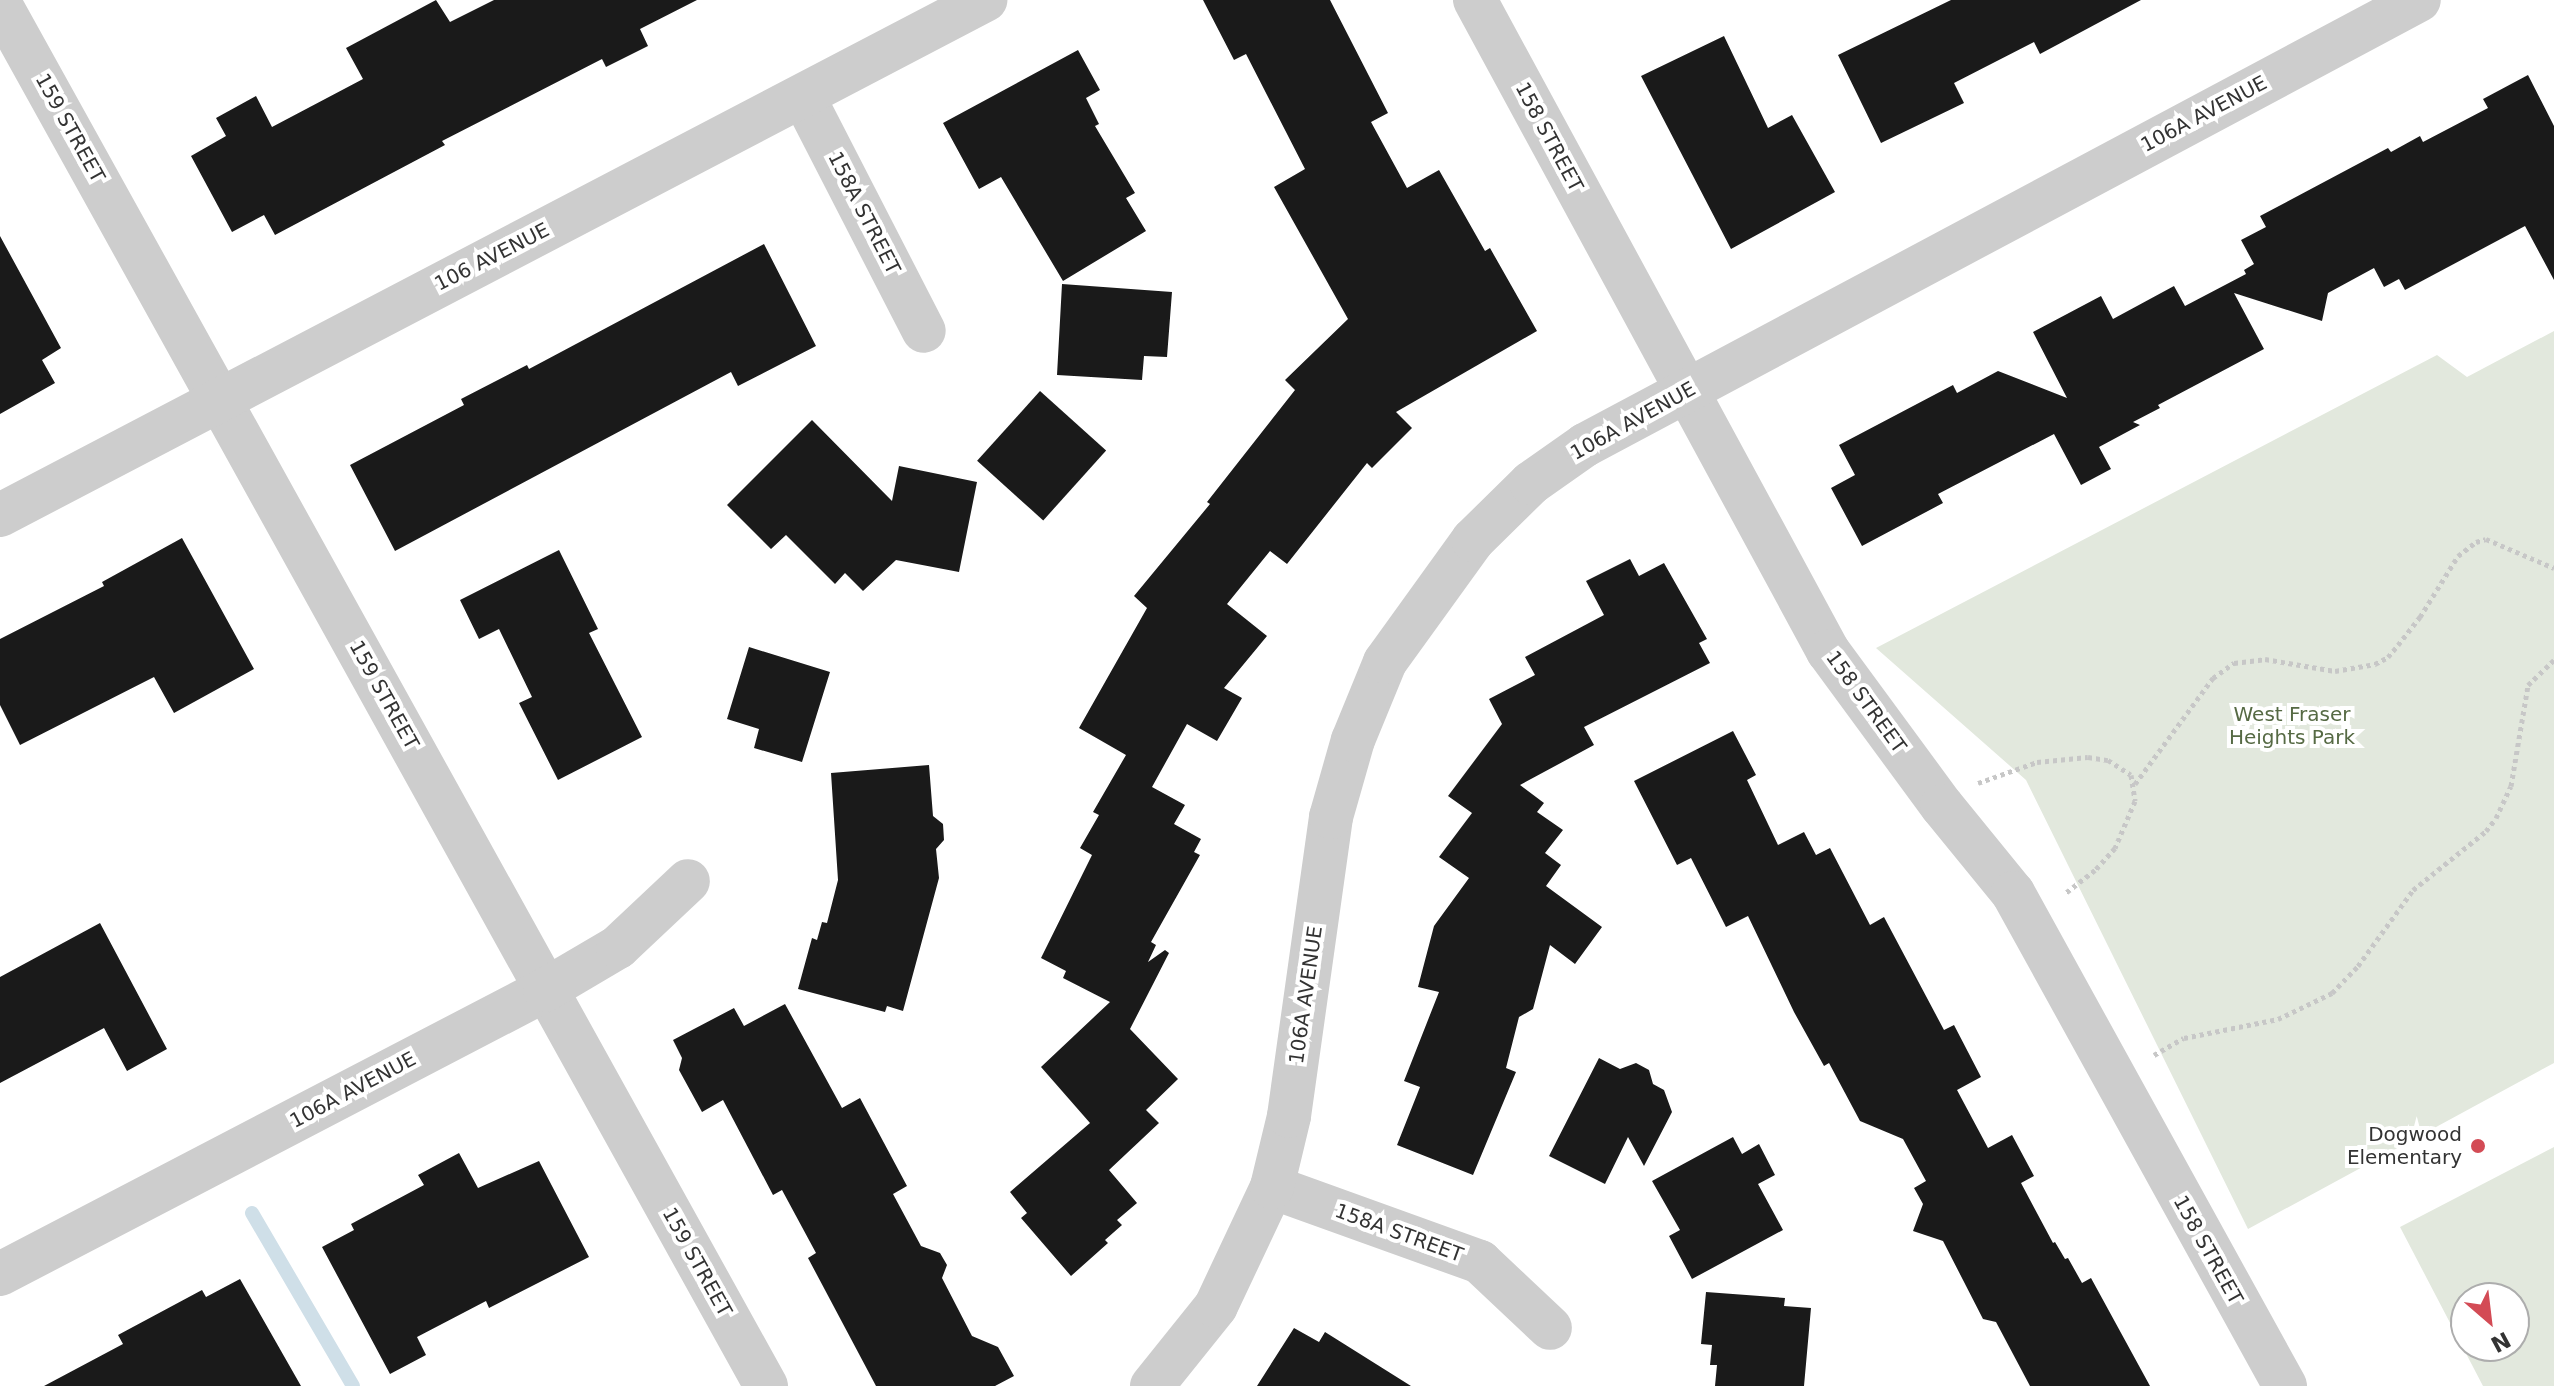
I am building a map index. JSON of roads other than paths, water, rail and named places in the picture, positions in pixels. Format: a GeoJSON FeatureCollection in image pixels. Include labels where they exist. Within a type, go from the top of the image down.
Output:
{"type":"FeatureCollection","features":[{"type":"Feature","properties":{"kind":"street","name":"106 AVENUE"},"geometry":{"type":"LineString","coordinates":[[0,515],[985,0]]}},
{"type":"Feature","properties":{"kind":"street","name":"158 STREET"},"geometry":{"type":"LineString","coordinates":[[1475,0],[1828,651],[1942,806],[2013,893],[2112,1079],[2285,1386]]}},
{"type":"Feature","properties":{"kind":"street","name":"106A AVENUE"},"geometry":{"type":"LineString","coordinates":[[1152,1386],[1216,1306],[1272,1187],[1289,1116],[1331,817],[1353,740],[1385,662],[1473,540],[1531,483],[1585,445],[2419,0]]}},
{"type":"Feature","properties":{"kind":"street","name":"159 STREET"},"geometry":{"type":"LineString","coordinates":[[0,4],[222,399],[766,1386]]}},
{"type":"Feature","properties":{"kind":"street","name":"158A STREET"},"geometry":{"type":"LineString","coordinates":[[803,96],[924,331]]}},
{"type":"Feature","properties":{"kind":"street","name":"106A AVENUE"},"geometry":{"type":"LineString","coordinates":[[0,1274],[545,990],[618,947],[688,881]]}},
{"type":"Feature","properties":{"kind":"street","name":"158A STREET"},"geometry":{"type":"LineString","coordinates":[[1272,1187],[1480,1262],[1550,1328]]}},
{"type":"Feature","properties":{"kind":"waterway"},"geometry":{"type":"LineString","coordinates":[[252,1213],[353,1386]]}},
{"type":"Feature","properties":{"kind":"place","name":"Dogwood Elementary"},"geometry":{"type":"Point","coordinates":[2478,1146]}},
{"type":"Feature","properties":{"kind":"park label","name":"West Fraser Heights Park"},"geometry":{"type":"Point","coordinates":[2292,726]}}]}
